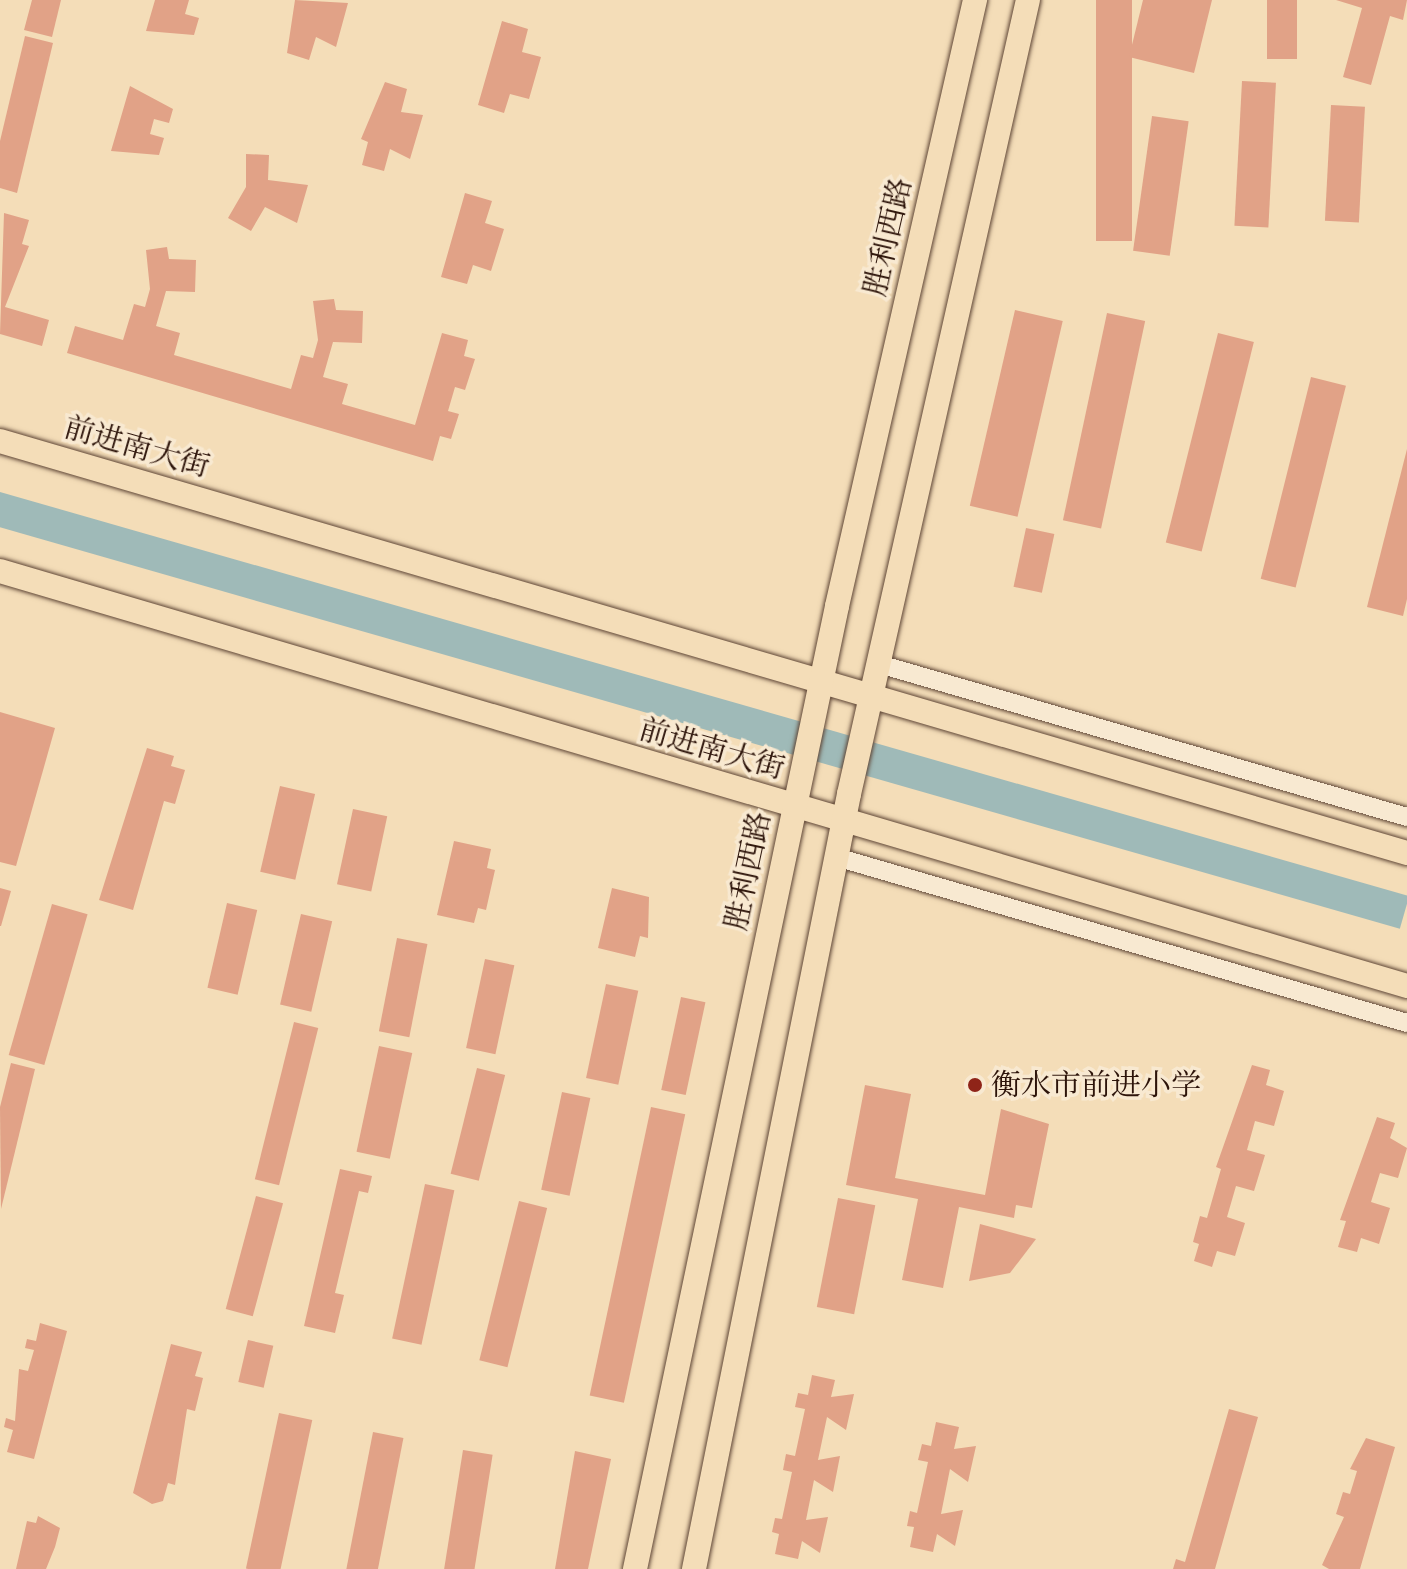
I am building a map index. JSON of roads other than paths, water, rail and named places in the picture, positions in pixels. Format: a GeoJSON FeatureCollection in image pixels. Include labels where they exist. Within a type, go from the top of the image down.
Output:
{"type":"FeatureCollection","features":[{"type":"Feature","properties":{"kind":"main road","name":"胜利西路"},"geometry":{"type":"LineString","coordinates":[[635,1569],[821,681],[975,0]]}},
{"type":"Feature","properties":{"kind":"main road"},"geometry":{"type":"LineString","coordinates":[[694,1569],[862,732],[1028,0]]}},
{"type":"Feature","properties":{"kind":"main road","name":"前进南大街"},"geometry":{"type":"LineString","coordinates":[[0,441],[1407,853]]}},
{"type":"Feature","properties":{"kind":"main road","name":"前进南大街"},"geometry":{"type":"LineString","coordinates":[[0,571],[797,795],[844,821],[1407,986]]}},
{"type":"Feature","properties":{"kind":"street"},"geometry":{"type":"LineString","coordinates":[[879,664],[1407,817]]}},
{"type":"Feature","properties":{"kind":"street"},"geometry":{"type":"LineString","coordinates":[[836,857],[1407,1023]]}},
{"type":"Feature","properties":{"kind":"water"},"geometry":{"type":"Polygon","coordinates":[[[0,492],[1407,895],[1400,929],[0,527],[0,492]]]}},
{"type":"Feature","properties":{"kind":"place","name":"衡水市前进小学"},"geometry":{"type":"Point","coordinates":[975,1085]}}]}
